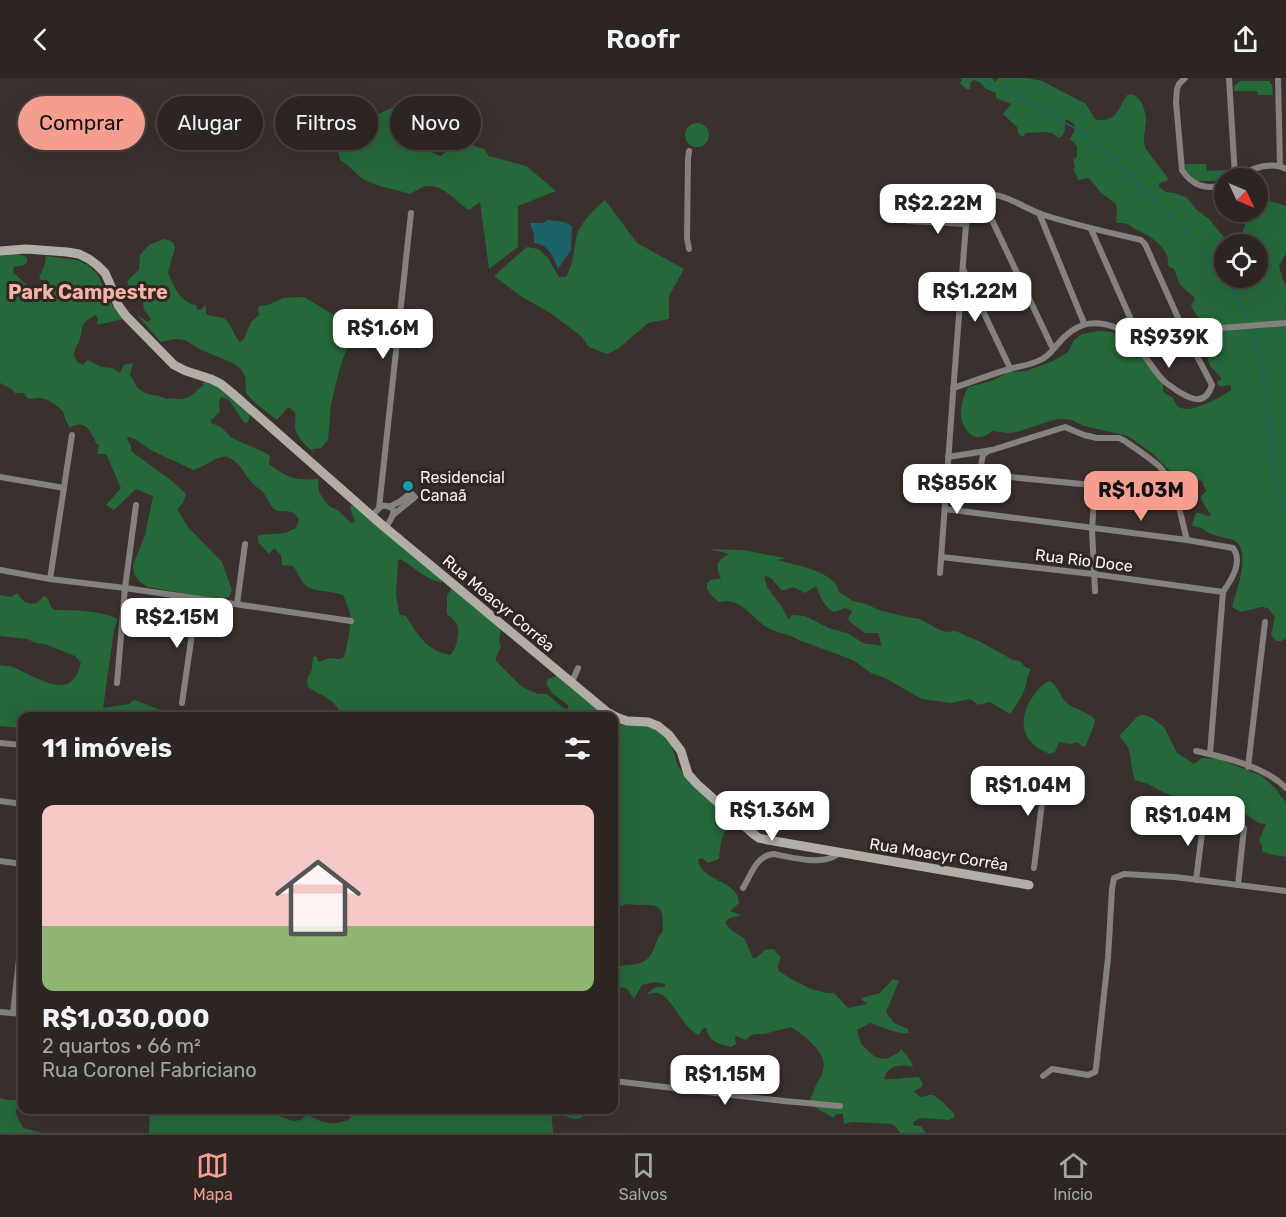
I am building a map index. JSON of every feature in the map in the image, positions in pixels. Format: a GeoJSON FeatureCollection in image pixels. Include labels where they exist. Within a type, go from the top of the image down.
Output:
{"type":"FeatureCollection","features":[{"type":"Feature","properties":{"kind":"street"},"geometry":{"type":"LineString","coordinates":[[1185,78],[1177,89],[1176,102],[1182,170],[1188,178],[1201,187],[1214,186]]}},
{"type":"Feature","properties":{"kind":"street"},"geometry":{"type":"LineString","coordinates":[[1229,78],[1234,168]]}},
{"type":"Feature","properties":{"kind":"street"},"geometry":{"type":"LineString","coordinates":[[1256,168],[1268,165],[1283,168],[1278,78]]}},
{"type":"Feature","properties":{"kind":"street"},"geometry":{"type":"LineString","coordinates":[[689,151],[687,238],[689,249]]}},
{"type":"Feature","properties":{"kind":"street"},"geometry":{"type":"LineString","coordinates":[[940,573],[953,388],[966,224],[973,207],[982,199],[994,195],[1002,197],[1039,213],[1091,229],[1141,240],[1145,244],[1184,332],[1212,385],[1206,397],[1199,400],[1190,398],[1164,382],[1136,344],[1120,329],[1084,323],[1068,332],[1049,355],[1040,360],[953,388]]}},
{"type":"Feature","properties":{"kind":"street"},"geometry":{"type":"LineString","coordinates":[[982,199],[1053,349]]}},
{"type":"Feature","properties":{"kind":"street"},"geometry":{"type":"LineString","coordinates":[[379,508],[411,213]]}},
{"type":"Feature","properties":{"kind":"street"},"geometry":{"type":"LineString","coordinates":[[1039,213],[1084,323]]}},
{"type":"Feature","properties":{"kind":"street"},"geometry":{"type":"LineString","coordinates":[[908,221],[966,224]]}},
{"type":"Feature","properties":{"kind":"street"},"geometry":{"type":"LineString","coordinates":[[1091,229],[1136,331],[1136,344]]}},
{"type":"Feature","properties":{"kind":"street","name":"Rua Moacyr Corrêa"},"geometry":{"type":"LineString","coordinates":[[0,251],[26,249],[67,252],[79,254],[97,265],[105,273],[118,305],[126,316],[174,365],[221,384],[386,528],[608,712]]}},
{"type":"Feature","properties":{"kind":"street"},"geometry":{"type":"LineString","coordinates":[[963,268],[1010,368]]}},
{"type":"Feature","properties":{"kind":"street"},"geometry":{"type":"LineString","coordinates":[[1184,332],[1286,323]]}},
{"type":"Feature","properties":{"kind":"street"},"geometry":{"type":"LineString","coordinates":[[948,456],[989,450],[1065,427],[1097,438],[1119,438],[1158,466],[1167,479],[1174,493],[1187,540]]}},
{"type":"Feature","properties":{"kind":"street"},"geometry":{"type":"LineString","coordinates":[[50,579],[72,435]]}},
{"type":"Feature","properties":{"kind":"street"},"geometry":{"type":"LineString","coordinates":[[989,450],[983,455],[981,465],[990,476]]}},
{"type":"Feature","properties":{"kind":"street"},"geometry":{"type":"LineString","coordinates":[[948,471],[1174,493]]}},
{"type":"Feature","properties":{"kind":"street"},"geometry":{"type":"LineString","coordinates":[[0,477],[64,488]]}},
{"type":"Feature","properties":{"kind":"street"},"geometry":{"type":"LineString","coordinates":[[1161,492],[1167,479]]}},
{"type":"Feature","properties":{"kind":"street"},"geometry":{"type":"LineString","coordinates":[[1095,486],[1092,529],[1095,591]]}},
{"type":"Feature","properties":{"kind":"street"},"geometry":{"type":"LineString","coordinates":[[372,516],[379,508],[389,507],[413,495],[393,515],[386,528]]}},
{"type":"Feature","properties":{"kind":"street"},"geometry":{"type":"LineString","coordinates":[[117,683],[125,588],[136,505]]}},
{"type":"Feature","properties":{"kind":"street"},"geometry":{"type":"LineString","coordinates":[[389,507],[393,515]]}},
{"type":"Feature","properties":{"kind":"street"},"geometry":{"type":"LineString","coordinates":[[945,509],[1233,548],[1237,559],[1235,570],[1223,592],[1210,754]]}},
{"type":"Feature","properties":{"kind":"street"},"geometry":{"type":"LineString","coordinates":[[237,604],[245,544]]}},
{"type":"Feature","properties":{"kind":"street","name":"Rua Rio Doce"},"geometry":{"type":"LineString","coordinates":[[941,557],[1093,574],[1223,592]]}},
{"type":"Feature","properties":{"kind":"street"},"geometry":{"type":"LineString","coordinates":[[0,570],[351,621]]}},
{"type":"Feature","properties":{"kind":"street"},"geometry":{"type":"LineString","coordinates":[[182,702],[197,599]]}},
{"type":"Feature","properties":{"kind":"street"},"geometry":{"type":"LineString","coordinates":[[1248,767],[1264,622]]}},
{"type":"Feature","properties":{"kind":"street"},"geometry":{"type":"LineString","coordinates":[[572,682],[578,668]]}},
{"type":"Feature","properties":{"kind":"street","name":"Rua Moacyr Corrêa"},"geometry":{"type":"LineString","coordinates":[[618,718],[627,721],[648,722],[658,726],[669,735],[681,751],[688,774],[759,838],[1029,885]]}},
{"type":"Feature","properties":{"kind":"street"},"geometry":{"type":"LineString","coordinates":[[0,743],[18,745]]}},
{"type":"Feature","properties":{"kind":"street"},"geometry":{"type":"LineString","coordinates":[[1196,751],[1269,774],[1286,788]]}},
{"type":"Feature","properties":{"kind":"street"},"geometry":{"type":"LineString","coordinates":[[1034,868],[1046,770]]}},
{"type":"Feature","properties":{"kind":"street"},"geometry":{"type":"LineString","coordinates":[[0,801],[18,803]]}},
{"type":"Feature","properties":{"kind":"street"},"geometry":{"type":"LineString","coordinates":[[1196,880],[1204,817],[1244,828],[1238,885]]}},
{"type":"Feature","properties":{"kind":"street"},"geometry":{"type":"LineString","coordinates":[[743,888],[759,861],[767,855],[829,860],[839,853]]}},
{"type":"Feature","properties":{"kind":"street"},"geometry":{"type":"LineString","coordinates":[[0,861],[18,863]]}},
{"type":"Feature","properties":{"kind":"street"},"geometry":{"type":"LineString","coordinates":[[1043,1076],[1052,1069],[1088,1075],[1095,1072],[1107,969],[1114,878],[1124,874],[1175,877],[1286,891]]}},
{"type":"Feature","properties":{"kind":"street"},"geometry":{"type":"LineString","coordinates":[[13,1013],[18,969]]}},
{"type":"Feature","properties":{"kind":"street"},"geometry":{"type":"LineString","coordinates":[[0,1012],[18,1014]]}},
{"type":"Feature","properties":{"kind":"street"},"geometry":{"type":"LineString","coordinates":[[618,1081],[840,1106]]}},
{"type":"Feature","properties":{"kind":"green space"},"geometry":{"type":"Polygon","coordinates":[[[960,78],[992,78],[995,82],[999,78],[1027,78],[1042,81],[1086,104],[1094,118],[1098,120],[1113,117],[1127,95],[1131,94],[1138,98],[1145,114],[1145,148],[1168,178],[1167,181],[1159,183],[1159,187],[1166,192],[1187,198],[1221,234],[1214,234],[1214,288],[1268,288],[1268,234],[1242,234],[1246,222],[1268,222],[1268,200],[1286,206],[1286,253],[1279,266],[1286,286],[1286,638],[1281,641],[1276,641],[1271,635],[1275,617],[1268,608],[1261,607],[1241,612],[1232,607],[1242,571],[1242,552],[1233,540],[1208,533],[1192,525],[1196,513],[1211,515],[1200,498],[1206,491],[1202,481],[1195,481],[1194,487],[1187,485],[1153,454],[1131,438],[1084,426],[1072,420],[1053,420],[1017,432],[992,431],[981,437],[968,432],[962,422],[961,408],[968,387],[992,381],[1009,372],[1026,371],[1053,361],[1068,352],[1074,340],[1082,334],[1099,331],[1112,332],[1138,350],[1163,380],[1163,392],[1173,398],[1177,406],[1186,409],[1197,407],[1222,396],[1231,390],[1231,386],[1218,385],[1217,381],[1221,378],[1210,366],[1205,351],[1205,346],[1216,337],[1217,332],[1202,321],[1193,310],[1191,306],[1195,298],[1180,285],[1174,269],[1168,266],[1168,259],[1163,248],[1129,225],[1117,223],[1115,203],[1101,193],[1089,178],[1078,180],[1073,170],[1077,146],[1070,139],[1075,130],[1074,124],[1065,120],[1064,133],[1059,138],[1046,132],[1026,133],[1021,136],[1017,127],[1003,114],[1011,104],[996,98],[996,93],[974,80],[971,82],[970,89],[966,89],[960,83],[962,80],[960,78]]]}},
{"type":"Feature","properties":{"kind":"green space"},"geometry":{"type":"Polygon","coordinates":[[[1240,81],[1269,81],[1273,95],[1258,95],[1257,91],[1234,91],[1234,86],[1240,81]]]}},
{"type":"Feature","properties":{"kind":"green space"},"geometry":{"type":"Polygon","coordinates":[[[390,109],[390,150],[430,150],[441,156],[447,150],[481,150],[481,148],[489,156],[526,166],[556,191],[518,206],[518,247],[489,269],[480,202],[469,210],[445,191],[434,186],[424,187],[410,194],[380,186],[363,179],[340,160],[339,150],[378,150],[378,114],[390,109]]]}},
{"type":"Feature","properties":{"kind":"green space"},"geometry":{"type":"Polygon","coordinates":[[[697,123],[706,126],[709,135],[706,144],[697,147],[688,144],[685,135],[688,126],[697,123]]]}},
{"type":"Feature","properties":{"kind":"green space"},"geometry":{"type":"Polygon","coordinates":[[[1185,164],[1206,164],[1207,171],[1214,171],[1214,181],[1197,181],[1186,170],[1185,164]]]}},
{"type":"Feature","properties":{"kind":"green space"},"geometry":{"type":"Polygon","coordinates":[[[605,200],[637,243],[684,269],[669,296],[669,319],[648,323],[618,349],[607,354],[589,347],[581,336],[549,312],[522,297],[494,276],[527,247],[538,249],[548,258],[559,277],[566,277],[580,228],[605,200]]]}},
{"type":"Feature","properties":{"kind":"green space"},"geometry":{"type":"Polygon","coordinates":[[[164,239],[171,242],[175,248],[168,272],[178,293],[190,304],[196,305],[197,309],[200,310],[206,305],[206,314],[225,319],[240,342],[244,339],[251,322],[259,315],[259,306],[268,305],[283,298],[304,297],[347,323],[349,344],[342,361],[331,405],[328,440],[321,448],[312,449],[315,453],[296,432],[295,412],[288,407],[277,420],[246,393],[245,377],[241,369],[185,340],[175,339],[161,342],[137,315],[148,322],[151,319],[144,310],[142,294],[129,286],[127,282],[139,270],[140,255],[149,245],[164,239]]]}},
{"type":"Feature","properties":{"kind":"green space"},"geometry":{"type":"Polygon","coordinates":[[[10,253],[27,258],[24,265],[14,267],[13,272],[37,293],[43,288],[50,287],[47,280],[39,278],[46,256],[77,260],[88,265],[98,275],[112,305],[123,319],[97,325],[98,318],[95,315],[86,321],[75,349],[74,355],[77,362],[83,365],[88,360],[120,373],[124,365],[133,363],[130,375],[138,388],[167,399],[189,397],[204,385],[205,380],[218,386],[250,415],[248,422],[245,423],[229,400],[221,397],[220,412],[211,420],[211,423],[221,427],[232,438],[268,454],[269,464],[287,475],[297,479],[318,479],[319,492],[329,506],[339,511],[351,523],[355,522],[350,508],[354,505],[440,578],[442,583],[425,576],[400,559],[398,561],[396,595],[400,615],[406,616],[429,646],[450,655],[455,649],[458,629],[456,623],[447,614],[447,596],[451,589],[458,589],[501,630],[499,640],[501,647],[496,661],[522,687],[538,694],[547,694],[567,709],[568,705],[552,693],[546,683],[548,679],[557,676],[604,712],[339,712],[332,702],[308,687],[307,679],[312,669],[313,657],[316,656],[320,662],[329,658],[344,657],[349,635],[350,613],[343,595],[306,586],[294,567],[282,565],[281,555],[274,548],[269,554],[258,542],[260,535],[285,533],[296,528],[299,520],[296,515],[289,511],[275,510],[240,466],[228,457],[220,457],[193,470],[128,437],[131,451],[186,494],[183,503],[177,509],[188,527],[222,562],[232,590],[229,597],[221,601],[148,587],[140,582],[134,574],[133,565],[145,535],[153,496],[136,489],[114,510],[106,505],[121,488],[106,454],[97,454],[99,445],[90,431],[80,425],[70,428],[63,411],[53,403],[41,398],[29,399],[24,393],[15,393],[0,383],[0,254],[10,253]]]}},
{"type":"Feature","properties":{"kind":"green space"},"geometry":{"type":"Polygon","coordinates":[[[710,549],[742,550],[787,558],[777,560],[824,574],[835,583],[839,592],[853,601],[879,610],[920,619],[946,632],[956,631],[979,641],[1013,660],[1020,661],[1025,667],[1031,669],[1022,695],[1010,714],[990,702],[978,705],[970,699],[951,703],[922,699],[885,678],[871,673],[853,660],[768,628],[734,602],[719,602],[707,589],[711,580],[721,579],[717,567],[719,561],[729,554],[710,549]],[[764,577],[767,587],[788,619],[792,615],[805,616],[831,629],[847,633],[863,643],[882,646],[878,633],[865,633],[850,622],[848,618],[852,611],[845,608],[834,612],[828,607],[816,586],[805,593],[793,587],[781,590],[772,579],[764,577]]]}},
{"type":"Feature","properties":{"kind":"green space"},"geometry":{"type":"Polygon","coordinates":[[[17,593],[27,603],[37,603],[45,596],[54,610],[95,612],[118,619],[114,630],[103,708],[129,704],[134,700],[163,711],[207,710],[212,712],[18,712],[18,728],[0,726],[0,665],[10,666],[47,682],[62,685],[74,679],[81,663],[75,656],[44,644],[27,639],[0,636],[0,595],[11,597],[17,593]]]}},
{"type":"Feature","properties":{"kind":"green space"},"geometry":{"type":"Polygon","coordinates":[[[1050,681],[1067,703],[1095,720],[1086,746],[1078,742],[1070,744],[1059,742],[1055,752],[1050,754],[1034,745],[1025,733],[1024,718],[1030,701],[1038,689],[1050,681]]]}},
{"type":"Feature","properties":{"kind":"green space"},"geometry":{"type":"Polygon","coordinates":[[[1141,715],[1152,718],[1164,727],[1177,753],[1194,764],[1202,758],[1219,759],[1262,776],[1276,789],[1286,803],[1286,857],[1262,851],[1259,840],[1266,824],[1259,823],[1240,811],[1218,809],[1206,802],[1184,801],[1135,780],[1130,752],[1120,735],[1141,715]]]}},
{"type":"Feature","properties":{"kind":"green space"},"geometry":{"type":"Polygon","coordinates":[[[618,716],[639,717],[668,736],[678,766],[686,778],[727,813],[731,824],[722,840],[719,859],[708,863],[702,858],[698,860],[706,873],[727,885],[737,895],[739,903],[730,911],[741,915],[728,919],[725,923],[732,931],[744,938],[753,958],[765,950],[773,949],[781,957],[779,971],[811,989],[834,993],[848,1008],[867,1004],[862,998],[880,993],[893,979],[899,981],[886,1012],[894,1023],[908,1029],[909,1033],[895,1032],[870,1023],[857,1030],[861,1044],[875,1057],[886,1059],[901,1049],[913,1067],[892,1068],[884,1079],[919,1077],[923,1085],[914,1091],[921,1097],[932,1095],[955,1115],[949,1120],[921,1118],[913,1122],[913,1125],[921,1126],[926,1133],[900,1133],[891,1124],[852,1122],[844,1124],[843,1114],[837,1114],[833,1118],[815,1107],[810,1101],[823,1072],[824,1064],[814,1045],[791,1027],[755,1034],[746,1040],[736,1036],[736,1044],[731,1047],[712,1039],[706,1028],[703,1028],[699,1035],[693,1032],[662,995],[652,993],[647,995],[654,988],[664,987],[665,984],[655,982],[642,985],[634,999],[627,989],[618,986],[618,968],[638,964],[649,957],[663,931],[662,912],[652,905],[619,906],[618,716]]]}},
{"type":"Feature","properties":{"kind":"green space"},"geometry":{"type":"Polygon","coordinates":[[[0,1098],[18,1100],[15,1112],[23,1128],[42,1133],[0,1133],[0,1098]]]}},
{"type":"Feature","properties":{"kind":"green space"},"geometry":{"type":"Polygon","coordinates":[[[150,1114],[273,1114],[293,1121],[301,1120],[307,1114],[323,1122],[335,1123],[351,1118],[347,1114],[554,1114],[553,1133],[149,1133],[150,1114]]]}},
{"type":"Feature","properties":{"kind":"green space"},"geometry":{"type":"Polygon","coordinates":[[[561,1114],[585,1114],[576,1119],[561,1114]]]}},
{"type":"Feature","properties":{"kind":"water"},"geometry":{"type":"Polygon","coordinates":[[[548,220],[572,226],[571,250],[558,269],[547,249],[534,243],[530,223],[543,223],[548,220]]]}},
{"type":"Feature","properties":{"kind":"waterway"},"geometry":{"type":"LineString","coordinates":[[980,78],[1003,88],[1094,139],[1197,243],[1227,282],[1252,324]]}},
{"type":"Feature","properties":{"kind":"waterway"},"geometry":{"type":"LineString","coordinates":[[1254,329],[1268,402],[1274,476],[1286,526]]}},
{"type":"Feature","properties":{"kind":"place","name":"Residencial Canaã"},"geometry":{"type":"Point","coordinates":[408,486]}},
{"type":"Feature","properties":{"kind":"district","name":"Park Campestre"},"geometry":{"type":"Point","coordinates":[88,292]}}]}
